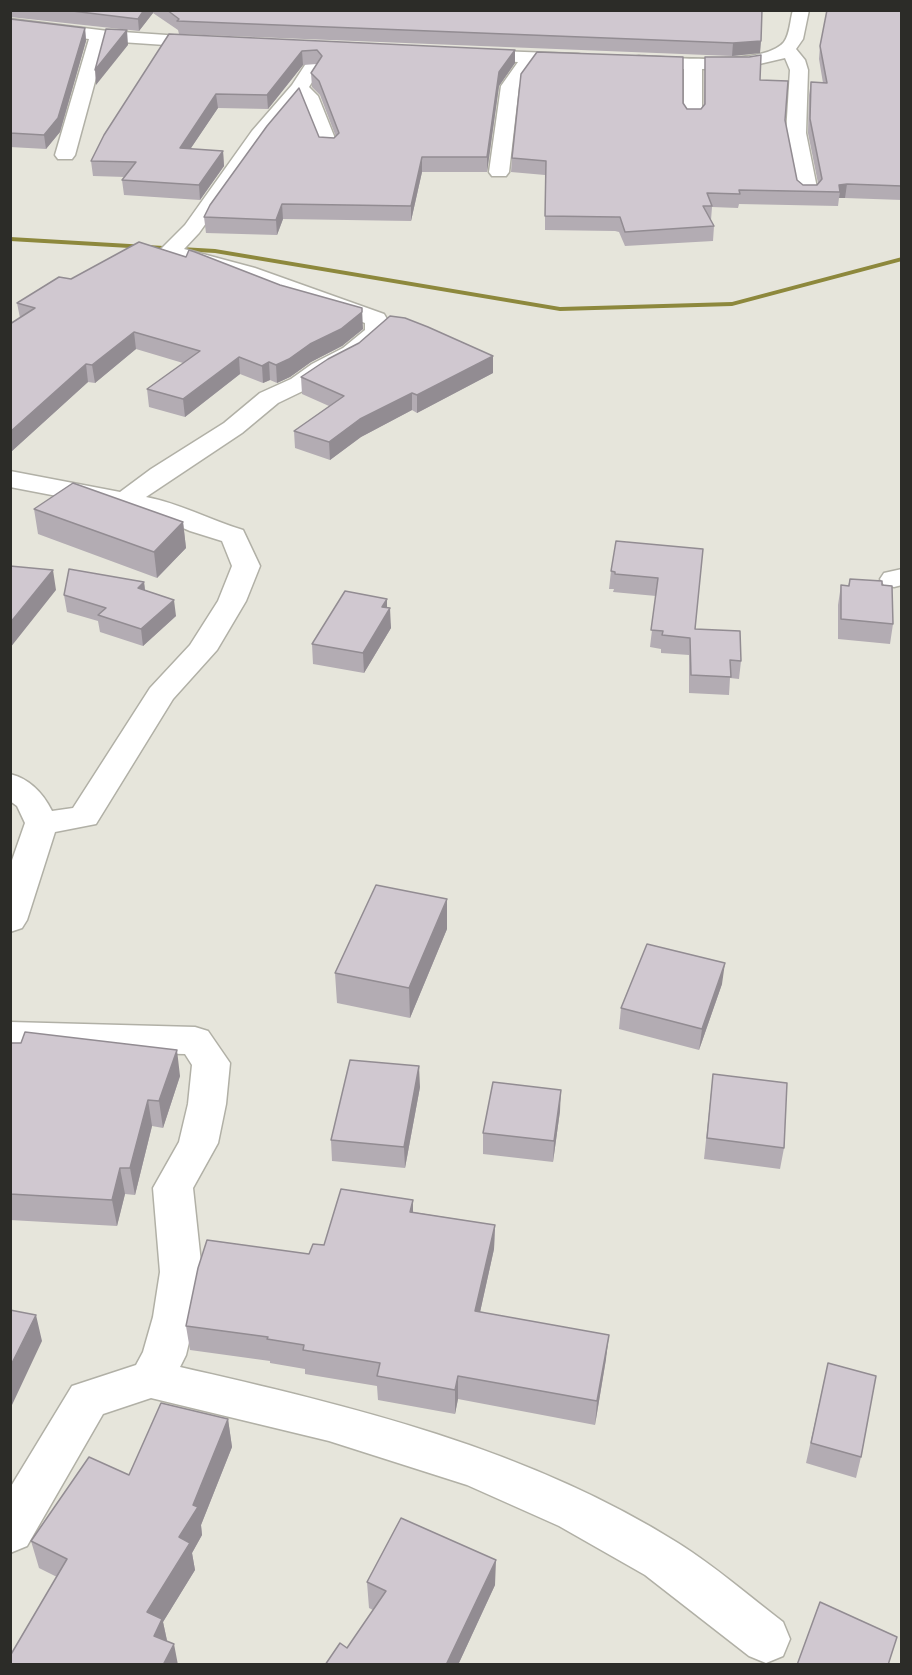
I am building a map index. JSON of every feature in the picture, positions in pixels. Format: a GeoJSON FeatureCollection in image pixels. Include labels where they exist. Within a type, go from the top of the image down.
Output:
{"type":"FeatureCollection","features":[{"type":"Feature","properties":{"kind":"street"},"geometry":{"type":"LineString","coordinates":[[626,61],[693,63],[769,59],[793,44],[801,10]]}},
{"type":"Feature","properties":{"kind":"street"},"geometry":{"type":"LineString","coordinates":[[10,24],[99,35],[232,44]]}},
{"type":"Feature","properties":{"kind":"street"},"geometry":{"type":"LineString","coordinates":[[65,156],[99,35]]}},
{"type":"Feature","properties":{"kind":"street"},"geometry":{"type":"LineString","coordinates":[[301,48],[347,50]]}},
{"type":"Feature","properties":{"kind":"street"},"geometry":{"type":"LineString","coordinates":[[124,501],[160,474],[233,428],[269,398],[299,384],[320,369],[351,353],[377,332],[376,319],[276,282],[187,255],[169,252],[192,228],[259,135],[299,88],[324,48]]}},
{"type":"Feature","properties":{"kind":"street"},"geometry":{"type":"LineString","coordinates":[[787,49],[796,60],[799,70],[796,133],[808,193]]}},
{"type":"Feature","properties":{"kind":"street"},"geometry":{"type":"LineString","coordinates":[[451,54],[592,60]]}},
{"type":"Feature","properties":{"kind":"street"},"geometry":{"type":"LineString","coordinates":[[499,172],[510,86],[530,58]]}},
{"type":"Feature","properties":{"kind":"street"},"geometry":{"type":"LineString","coordinates":[[693,63],[693,116]]}},
{"type":"Feature","properties":{"kind":"street"},"geometry":{"type":"LineString","coordinates":[[299,88],[309,96],[328,146]]}},
{"type":"Feature","properties":{"kind":"street"},"geometry":{"type":"LineString","coordinates":[[10,479],[158,507],[199,525],[233,536],[246,566],[232,602],[202,650],[161,694],[84,817],[41,823]]}},
{"type":"Feature","properties":{"kind":"street"},"geometry":{"type":"LineString","coordinates":[[10,784],[31,801],[41,823],[10,920]]}},
{"type":"Feature","properties":{"kind":"street"},"geometry":{"type":"LineString","coordinates":[[10,1036],[195,1041],[211,1062],[207,1104],[198,1143],[173,1188],[181,1272],[174,1317],[164,1355],[151,1379]]}},
{"type":"Feature","properties":{"kind":"street"},"geometry":{"type":"LineString","coordinates":[[10,1531],[88,1400],[151,1379],[329,1421],[476,1467],[575,1511],[662,1559],[766,1639]]}},
{"type":"Feature","properties":{"kind":"building"},"geometry":{"type":"Polygon","coordinates":[[[64,10],[144,10],[138,19],[64,10]]]}},
{"type":"Feature","properties":{"kind":"building"},"geometry":{"type":"Polygon","coordinates":[[[167,10],[762,10],[761,41],[733,43],[177,21],[179,19],[167,10]]]}},
{"type":"Feature","properties":{"kind":"building"},"geometry":{"type":"Polygon","coordinates":[[[827,10],[902,10],[902,186],[847,184],[839,185],[840,192],[739,190],[740,194],[707,193],[712,206],[703,206],[714,226],[625,232],[620,217],[545,216],[546,161],[512,158],[521,74],[537,52],[683,57],[683,103],[687,109],[701,109],[705,104],[705,57],[761,55],[760,80],[788,81],[785,120],[797,180],[803,185],[817,185],[822,179],[810,119],[811,82],[827,83],[820,46],[827,10]]]}},
{"type":"Feature","properties":{"kind":"building"},"geometry":{"type":"Polygon","coordinates":[[[10,19],[85,28],[58,118],[44,135],[10,133],[10,19]]]}},
{"type":"Feature","properties":{"kind":"building"},"geometry":{"type":"Polygon","coordinates":[[[106,29],[127,30],[95,70],[106,29]]]}},
{"type":"Feature","properties":{"kind":"building"},"geometry":{"type":"Polygon","coordinates":[[[169,34],[515,50],[499,72],[487,157],[422,157],[411,206],[282,204],[276,220],[204,217],[210,205],[267,126],[299,88],[319,137],[334,138],[339,133],[319,81],[311,73],[322,56],[317,50],[302,51],[267,95],[216,94],[180,148],[223,151],[199,185],[122,180],[136,162],[91,161],[104,135],[169,34]]]}},
{"type":"Feature","properties":{"kind":"building"},"geometry":{"type":"Polygon","coordinates":[[[139,242],[186,257],[189,250],[280,285],[362,308],[362,312],[341,329],[310,344],[276,365],[269,362],[262,366],[239,357],[183,399],[147,389],[200,351],[134,332],[92,365],[86,364],[10,432],[10,324],[35,308],[17,303],[59,277],[71,279],[139,242]]]}},
{"type":"Feature","properties":{"kind":"building"},"geometry":{"type":"Polygon","coordinates":[[[390,316],[405,318],[493,356],[417,395],[412,393],[360,419],[329,442],[294,431],[344,396],[301,377],[328,359],[359,343],[390,316]]]}},
{"type":"Feature","properties":{"kind":"building"},"geometry":{"type":"Polygon","coordinates":[[[73,483],[183,522],[154,552],[34,509],[73,483]]]}},
{"type":"Feature","properties":{"kind":"building"},"geometry":{"type":"Polygon","coordinates":[[[616,541],[703,549],[695,629],[740,631],[741,661],[730,660],[731,677],[691,675],[690,638],[662,635],[663,631],[651,630],[658,578],[615,574],[611,571],[616,541]]]}},
{"type":"Feature","properties":{"kind":"building"},"geometry":{"type":"Polygon","coordinates":[[[10,566],[53,570],[10,623],[10,566]]]}},
{"type":"Feature","properties":{"kind":"building"},"geometry":{"type":"Polygon","coordinates":[[[69,569],[144,582],[138,588],[174,600],[141,629],[98,615],[106,608],[64,595],[69,569]]]}},
{"type":"Feature","properties":{"kind":"building"},"geometry":{"type":"Polygon","coordinates":[[[850,579],[882,581],[882,585],[892,586],[893,624],[841,619],[841,585],[849,586],[850,579]]]}},
{"type":"Feature","properties":{"kind":"building"},"geometry":{"type":"Polygon","coordinates":[[[345,591],[387,599],[382,607],[390,608],[363,653],[312,644],[345,591]]]}},
{"type":"Feature","properties":{"kind":"building"},"geometry":{"type":"Polygon","coordinates":[[[376,885],[447,899],[409,988],[335,973],[376,885]]]}},
{"type":"Feature","properties":{"kind":"building"},"geometry":{"type":"Polygon","coordinates":[[[647,944],[725,963],[702,1029],[621,1008],[647,944]]]}},
{"type":"Feature","properties":{"kind":"building"},"geometry":{"type":"Polygon","coordinates":[[[25,1032],[177,1050],[159,1101],[148,1100],[130,1168],[120,1168],[112,1200],[10,1194],[10,1043],[21,1043],[25,1032]]]}},
{"type":"Feature","properties":{"kind":"building"},"geometry":{"type":"Polygon","coordinates":[[[350,1060],[419,1066],[404,1147],[331,1140],[350,1060]]]}},
{"type":"Feature","properties":{"kind":"building"},"geometry":{"type":"Polygon","coordinates":[[[713,1074],[787,1083],[784,1148],[707,1138],[713,1074]]]}},
{"type":"Feature","properties":{"kind":"building"},"geometry":{"type":"Polygon","coordinates":[[[493,1082],[561,1090],[554,1141],[483,1133],[493,1082]]]}},
{"type":"Feature","properties":{"kind":"building"},"geometry":{"type":"Polygon","coordinates":[[[341,1189],[413,1200],[410,1212],[495,1225],[475,1311],[609,1335],[597,1401],[458,1376],[455,1390],[377,1376],[380,1363],[303,1350],[304,1345],[267,1339],[268,1337],[186,1326],[198,1268],[207,1240],[309,1254],[313,1244],[324,1245],[341,1189]]]}},
{"type":"Feature","properties":{"kind":"building"},"geometry":{"type":"Polygon","coordinates":[[[10,1310],[36,1315],[10,1367],[10,1310]]]}},
{"type":"Feature","properties":{"kind":"building"},"geometry":{"type":"Polygon","coordinates":[[[828,1363],[876,1376],[861,1457],[811,1443],[828,1363]]]}},
{"type":"Feature","properties":{"kind":"building"},"geometry":{"type":"Polygon","coordinates":[[[161,1403],[228,1419],[193,1505],[198,1507],[179,1537],[190,1543],[147,1612],[162,1619],[154,1636],[174,1644],[163,1665],[10,1665],[10,1656],[67,1559],[31,1541],[89,1457],[129,1475],[161,1403]]]}},
{"type":"Feature","properties":{"kind":"building"},"geometry":{"type":"Polygon","coordinates":[[[401,1518],[496,1560],[446,1665],[325,1665],[340,1643],[347,1648],[386,1591],[367,1582],[401,1518]]]}},
{"type":"Feature","properties":{"kind":"building"},"geometry":{"type":"Polygon","coordinates":[[[820,1602],[897,1637],[888,1665],[797,1665],[820,1602]]]}},
{"type":"Feature","properties":{"kind":"waterway"},"geometry":{"type":"LineString","coordinates":[[10,239],[215,251],[560,309],[732,304],[902,259]]}}]}
